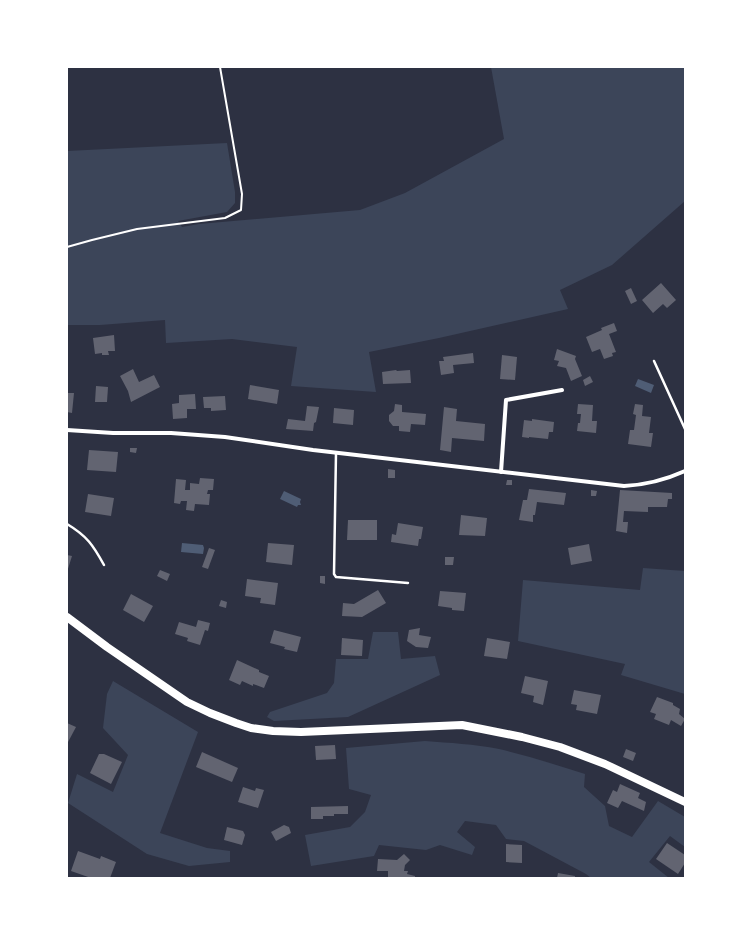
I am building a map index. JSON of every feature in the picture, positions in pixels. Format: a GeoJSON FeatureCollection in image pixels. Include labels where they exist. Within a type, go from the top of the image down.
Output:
{"type":"FeatureCollection","features":[{"type":"Feature","properties":{"kind":"main road"},"geometry":{"type":"LineString","coordinates":[[67,617],[107,647],[187,702],[210,713],[246,726],[273,731],[301,732],[462,725],[560,747],[605,764],[685,802]]}},
{"type":"Feature","properties":{"kind":"street"},"geometry":{"type":"LineString","coordinates":[[501,472],[506,400],[562,390]]}},
{"type":"Feature","properties":{"kind":"street"},"geometry":{"type":"LineString","coordinates":[[67,430],[113,433],[171,433],[225,437],[336,453],[624,486],[650,483],[685,471]]}},
{"type":"Feature","properties":{"kind":"lane"},"geometry":{"type":"LineString","coordinates":[[654,361],[685,429]]}},
{"type":"Feature","properties":{"kind":"lane"},"geometry":{"type":"LineString","coordinates":[[336,453],[334,574],[336,578],[408,583]]}},
{"type":"Feature","properties":{"kind":"lane"},"geometry":{"type":"LineString","coordinates":[[67,524],[92,544],[104,565]]}},
{"type":"Feature","properties":{"kind":"path"},"geometry":{"type":"LineString","coordinates":[[67,247],[137,229],[225,218],[242,210],[242,194],[220,67]]}},
{"type":"Feature","properties":{"kind":"shaded area"},"geometry":{"type":"Polygon","coordinates":[[[491,67],[685,67],[685,201],[612,265],[560,290],[568,309],[369,352],[376,392],[291,386],[297,347],[232,339],[166,343],[165,320],[100,325],[67,325],[67,151],[227,143],[235,192],[235,203],[227,212],[178,221],[182,227],[199,224],[360,210],[405,193],[504,139],[491,67]]]}},
{"type":"Feature","properties":{"kind":"shaded area"},"geometry":{"type":"Polygon","coordinates":[[[638,379],[654,385],[651,393],[635,386],[638,379]]]}},
{"type":"Feature","properties":{"kind":"shaded area"},"geometry":{"type":"Polygon","coordinates":[[[284,491],[301,499],[301,505],[298,505],[297,507],[280,499],[284,491]]]}},
{"type":"Feature","properties":{"kind":"shaded area"},"geometry":{"type":"Polygon","coordinates":[[[182,543],[203,545],[203,554],[181,552],[182,543]]]}},
{"type":"Feature","properties":{"kind":"shaded area"},"geometry":{"type":"Polygon","coordinates":[[[643,568],[685,571],[685,694],[621,675],[625,664],[518,641],[523,580],[640,590],[643,568]]]}},
{"type":"Feature","properties":{"kind":"shaded area"},"geometry":{"type":"Polygon","coordinates":[[[373,632],[398,632],[401,659],[435,656],[440,675],[348,717],[274,721],[267,717],[270,712],[327,693],[334,683],[336,659],[368,659],[373,632]]]}},
{"type":"Feature","properties":{"kind":"shaded area"},"geometry":{"type":"Polygon","coordinates":[[[113,681],[198,732],[160,833],[207,848],[230,851],[230,862],[189,866],[147,854],[68,803],[77,774],[113,792],[128,755],[103,728],[107,694],[113,681]]]}},
{"type":"Feature","properties":{"kind":"shaded area"},"geometry":{"type":"Polygon","coordinates":[[[425,741],[499,749],[585,774],[584,787],[605,806],[609,826],[632,837],[658,801],[685,817],[685,847],[670,836],[649,862],[669,878],[591,878],[524,841],[506,839],[496,825],[465,821],[457,832],[475,847],[472,855],[440,845],[426,850],[379,845],[374,856],[311,866],[305,835],[350,827],[365,812],[371,795],[349,789],[346,748],[425,741]]]}},
{"type":"Feature","properties":{"kind":"building"},"geometry":{"type":"Polygon","coordinates":[[[661,283],[676,300],[667,308],[663,304],[653,313],[642,300],[661,283]]]}},
{"type":"Feature","properties":{"kind":"building"},"geometry":{"type":"Polygon","coordinates":[[[631,288],[637,301],[631,304],[625,291],[631,288]]]}},
{"type":"Feature","properties":{"kind":"building"},"geometry":{"type":"Polygon","coordinates":[[[614,323],[617,331],[609,334],[616,352],[612,353],[613,356],[604,359],[600,349],[592,352],[586,337],[602,330],[601,328],[614,323]]]}},
{"type":"Feature","properties":{"kind":"building"},"geometry":{"type":"Polygon","coordinates":[[[114,335],[115,351],[108,351],[109,355],[102,355],[102,353],[95,354],[93,338],[114,335]]]}},
{"type":"Feature","properties":{"kind":"building"},"geometry":{"type":"Polygon","coordinates":[[[557,349],[576,356],[575,359],[582,376],[571,381],[566,368],[557,366],[559,361],[554,360],[557,349]]]}},
{"type":"Feature","properties":{"kind":"building"},"geometry":{"type":"Polygon","coordinates":[[[473,353],[474,363],[453,365],[454,373],[441,375],[439,361],[444,361],[443,357],[473,353]]]}},
{"type":"Feature","properties":{"kind":"building"},"geometry":{"type":"Polygon","coordinates":[[[502,355],[517,357],[515,380],[500,379],[502,355]]]}},
{"type":"Feature","properties":{"kind":"building"},"geometry":{"type":"Polygon","coordinates":[[[133,369],[139,382],[154,375],[160,387],[131,402],[128,391],[120,376],[133,369]]]}},
{"type":"Feature","properties":{"kind":"building"},"geometry":{"type":"Polygon","coordinates":[[[410,370],[411,383],[383,384],[382,372],[410,370]]]}},
{"type":"Feature","properties":{"kind":"building"},"geometry":{"type":"Polygon","coordinates":[[[590,376],[593,382],[585,386],[583,380],[590,376]]]}},
{"type":"Feature","properties":{"kind":"building"},"geometry":{"type":"Polygon","coordinates":[[[250,385],[279,390],[277,404],[248,399],[250,385]]]}},
{"type":"Feature","properties":{"kind":"building"},"geometry":{"type":"Polygon","coordinates":[[[96,386],[108,387],[107,402],[95,402],[96,386]]]}},
{"type":"Feature","properties":{"kind":"building"},"geometry":{"type":"Polygon","coordinates":[[[67,393],[74,393],[72,413],[67,412],[67,393]]]}},
{"type":"Feature","properties":{"kind":"building"},"geometry":{"type":"Polygon","coordinates":[[[195,394],[196,409],[187,409],[187,418],[173,419],[172,404],[179,403],[179,395],[195,394]]]}},
{"type":"Feature","properties":{"kind":"building"},"geometry":{"type":"Polygon","coordinates":[[[225,396],[226,410],[211,411],[211,408],[204,408],[203,397],[225,396]]]}},
{"type":"Feature","properties":{"kind":"building"},"geometry":{"type":"Polygon","coordinates":[[[395,404],[402,405],[402,412],[426,414],[425,425],[411,424],[410,432],[399,431],[399,426],[393,426],[389,421],[389,415],[394,411],[395,404]]]}},
{"type":"Feature","properties":{"kind":"building"},"geometry":{"type":"Polygon","coordinates":[[[578,404],[593,405],[592,421],[597,421],[596,433],[577,431],[581,414],[577,414],[578,404]]]}},
{"type":"Feature","properties":{"kind":"building"},"geometry":{"type":"Polygon","coordinates":[[[635,404],[643,405],[642,416],[651,417],[649,433],[653,433],[651,447],[628,444],[630,430],[634,430],[636,415],[633,414],[635,404]]]}},
{"type":"Feature","properties":{"kind":"building"},"geometry":{"type":"Polygon","coordinates":[[[307,406],[319,407],[313,431],[286,429],[288,419],[305,421],[307,406]]]}},
{"type":"Feature","properties":{"kind":"building"},"geometry":{"type":"Polygon","coordinates":[[[444,407],[457,409],[456,421],[485,424],[484,441],[452,438],[451,452],[440,450],[444,407]]]}},
{"type":"Feature","properties":{"kind":"building"},"geometry":{"type":"Polygon","coordinates":[[[334,408],[354,410],[353,425],[333,423],[334,408]]]}},
{"type":"Feature","properties":{"kind":"building"},"geometry":{"type":"Polygon","coordinates":[[[532,419],[554,422],[553,432],[549,432],[548,439],[522,437],[524,420],[532,421],[532,419]]]}},
{"type":"Feature","properties":{"kind":"building"},"geometry":{"type":"Polygon","coordinates":[[[130,448],[137,448],[136,453],[130,452],[130,448]]]}},
{"type":"Feature","properties":{"kind":"building"},"geometry":{"type":"Polygon","coordinates":[[[89,450],[118,452],[116,472],[87,470],[89,450]]]}},
{"type":"Feature","properties":{"kind":"building"},"geometry":{"type":"Polygon","coordinates":[[[388,469],[395,470],[395,478],[388,478],[388,469]]]}},
{"type":"Feature","properties":{"kind":"building"},"geometry":{"type":"Polygon","coordinates":[[[200,478],[214,479],[213,490],[208,490],[207,494],[210,494],[209,505],[195,504],[194,511],[186,510],[187,501],[181,501],[180,504],[174,503],[176,479],[186,480],[185,490],[190,490],[190,483],[199,484],[200,478]]]}},
{"type":"Feature","properties":{"kind":"building"},"geometry":{"type":"Polygon","coordinates":[[[507,480],[512,480],[512,485],[506,485],[507,480]]]}},
{"type":"Feature","properties":{"kind":"building"},"geometry":{"type":"Polygon","coordinates":[[[529,489],[566,493],[564,505],[537,502],[535,515],[533,515],[533,522],[519,520],[523,500],[527,500],[529,489]]]}},
{"type":"Feature","properties":{"kind":"building"},"geometry":{"type":"Polygon","coordinates":[[[591,490],[597,491],[596,496],[591,496],[591,490]]]}},
{"type":"Feature","properties":{"kind":"building"},"geometry":{"type":"Polygon","coordinates":[[[620,490],[672,493],[672,499],[668,499],[667,507],[648,507],[648,512],[624,511],[623,522],[628,522],[627,533],[616,531],[620,490]]]}},
{"type":"Feature","properties":{"kind":"building"},"geometry":{"type":"Polygon","coordinates":[[[88,494],[114,498],[111,516],[85,512],[88,494]]]}},
{"type":"Feature","properties":{"kind":"building"},"geometry":{"type":"Polygon","coordinates":[[[461,515],[487,518],[485,536],[459,535],[461,515]]]}},
{"type":"Feature","properties":{"kind":"building"},"geometry":{"type":"Polygon","coordinates":[[[348,520],[377,520],[377,540],[347,540],[348,520]]]}},
{"type":"Feature","properties":{"kind":"building"},"geometry":{"type":"Polygon","coordinates":[[[398,523],[423,527],[418,546],[391,542],[392,534],[396,535],[398,523]]]}},
{"type":"Feature","properties":{"kind":"building"},"geometry":{"type":"Polygon","coordinates":[[[268,543],[294,545],[292,565],[266,562],[268,543]]]}},
{"type":"Feature","properties":{"kind":"building"},"geometry":{"type":"Polygon","coordinates":[[[589,544],[592,561],[571,565],[568,548],[589,544]]]}},
{"type":"Feature","properties":{"kind":"building"},"geometry":{"type":"Polygon","coordinates":[[[209,548],[215,550],[208,569],[202,567],[209,548]]]}},
{"type":"Feature","properties":{"kind":"building"},"geometry":{"type":"Polygon","coordinates":[[[67,555],[72,556],[67,572],[67,555]]]}},
{"type":"Feature","properties":{"kind":"building"},"geometry":{"type":"Polygon","coordinates":[[[445,557],[454,557],[453,565],[445,565],[445,557]]]}},
{"type":"Feature","properties":{"kind":"building"},"geometry":{"type":"Polygon","coordinates":[[[160,570],[170,574],[167,581],[157,576],[160,570]]]}},
{"type":"Feature","properties":{"kind":"building"},"geometry":{"type":"Polygon","coordinates":[[[320,576],[325,576],[325,584],[320,583],[320,576]]]}},
{"type":"Feature","properties":{"kind":"building"},"geometry":{"type":"Polygon","coordinates":[[[247,579],[278,583],[275,605],[260,603],[261,598],[245,596],[247,579]]]}},
{"type":"Feature","properties":{"kind":"building"},"geometry":{"type":"Polygon","coordinates":[[[378,590],[386,603],[362,617],[342,616],[343,603],[354,604],[378,590]]]}},
{"type":"Feature","properties":{"kind":"building"},"geometry":{"type":"Polygon","coordinates":[[[440,591],[466,593],[464,611],[452,610],[452,608],[438,606],[440,591]]]}},
{"type":"Feature","properties":{"kind":"building"},"geometry":{"type":"Polygon","coordinates":[[[131,594],[153,606],[144,622],[123,610],[131,594]]]}},
{"type":"Feature","properties":{"kind":"building"},"geometry":{"type":"Polygon","coordinates":[[[221,600],[227,602],[226,608],[219,606],[221,600]]]}},
{"type":"Feature","properties":{"kind":"building"},"geometry":{"type":"Polygon","coordinates":[[[198,620],[210,623],[208,631],[205,630],[200,645],[187,641],[188,638],[175,634],[179,622],[196,627],[198,620]]]}},
{"type":"Feature","properties":{"kind":"building"},"geometry":{"type":"Polygon","coordinates":[[[420,628],[419,635],[431,637],[428,648],[416,647],[407,641],[409,630],[420,628]]]}},
{"type":"Feature","properties":{"kind":"building"},"geometry":{"type":"Polygon","coordinates":[[[274,630],[301,637],[297,652],[284,649],[285,647],[270,643],[274,630]]]}},
{"type":"Feature","properties":{"kind":"building"},"geometry":{"type":"Polygon","coordinates":[[[342,638],[363,640],[362,656],[341,655],[342,638]]]}},
{"type":"Feature","properties":{"kind":"building"},"geometry":{"type":"Polygon","coordinates":[[[487,638],[510,642],[507,659],[484,656],[487,638]]]}},
{"type":"Feature","properties":{"kind":"building"},"geometry":{"type":"Polygon","coordinates":[[[237,660],[269,676],[264,688],[253,684],[253,686],[242,681],[240,685],[229,680],[237,660]]]}},
{"type":"Feature","properties":{"kind":"building"},"geometry":{"type":"Polygon","coordinates":[[[525,676],[548,681],[543,705],[533,702],[534,696],[521,693],[525,676]]]}},
{"type":"Feature","properties":{"kind":"building"},"geometry":{"type":"Polygon","coordinates":[[[574,690],[601,695],[597,714],[576,710],[577,705],[571,704],[574,690]]]}},
{"type":"Feature","properties":{"kind":"building"},"geometry":{"type":"Polygon","coordinates":[[[657,697],[673,703],[673,705],[680,709],[679,714],[685,719],[681,726],[671,720],[669,725],[654,719],[656,714],[650,712],[657,697]]]}},
{"type":"Feature","properties":{"kind":"building"},"geometry":{"type":"Polygon","coordinates":[[[67,723],[76,727],[67,744],[67,723]]]}},
{"type":"Feature","properties":{"kind":"building"},"geometry":{"type":"Polygon","coordinates":[[[335,745],[336,759],[316,760],[315,746],[335,745]]]}},
{"type":"Feature","properties":{"kind":"building"},"geometry":{"type":"Polygon","coordinates":[[[626,749],[636,753],[633,761],[623,757],[626,749]]]}},
{"type":"Feature","properties":{"kind":"building"},"geometry":{"type":"Polygon","coordinates":[[[202,752],[238,768],[232,782],[196,767],[202,752]]]}},
{"type":"Feature","properties":{"kind":"building"},"geometry":{"type":"Polygon","coordinates":[[[99,754],[104,754],[122,762],[111,784],[90,773],[99,754]]]}},
{"type":"Feature","properties":{"kind":"building"},"geometry":{"type":"Polygon","coordinates":[[[620,784],[640,793],[638,798],[646,802],[644,811],[622,801],[618,808],[607,803],[613,790],[617,792],[620,784]]]}},
{"type":"Feature","properties":{"kind":"building"},"geometry":{"type":"Polygon","coordinates":[[[243,787],[255,791],[256,788],[264,790],[258,808],[238,802],[243,787]]]}},
{"type":"Feature","properties":{"kind":"building"},"geometry":{"type":"Polygon","coordinates":[[[348,806],[348,814],[334,814],[334,816],[323,816],[323,819],[311,819],[311,807],[348,806]]]}},
{"type":"Feature","properties":{"kind":"building"},"geometry":{"type":"Polygon","coordinates":[[[284,825],[289,827],[291,833],[276,841],[271,832],[284,825]]]}},
{"type":"Feature","properties":{"kind":"building"},"geometry":{"type":"Polygon","coordinates":[[[227,827],[243,831],[245,835],[242,845],[224,840],[227,827]]]}},
{"type":"Feature","properties":{"kind":"building"},"geometry":{"type":"Polygon","coordinates":[[[667,843],[685,855],[685,863],[678,874],[656,859],[667,843]]]}},
{"type":"Feature","properties":{"kind":"building"},"geometry":{"type":"Polygon","coordinates":[[[506,844],[522,845],[522,863],[506,862],[506,844]]]}},
{"type":"Feature","properties":{"kind":"building"},"geometry":{"type":"Polygon","coordinates":[[[78,851],[100,859],[101,856],[116,862],[110,878],[91,878],[71,871],[78,851]]]}},
{"type":"Feature","properties":{"kind":"building"},"geometry":{"type":"Polygon","coordinates":[[[404,854],[410,860],[405,865],[404,871],[408,871],[407,874],[415,876],[415,878],[388,878],[388,871],[377,871],[378,859],[397,860],[404,854]]]}},
{"type":"Feature","properties":{"kind":"building"},"geometry":{"type":"Polygon","coordinates":[[[558,873],[575,876],[575,878],[557,878],[558,873]]]}}]}
